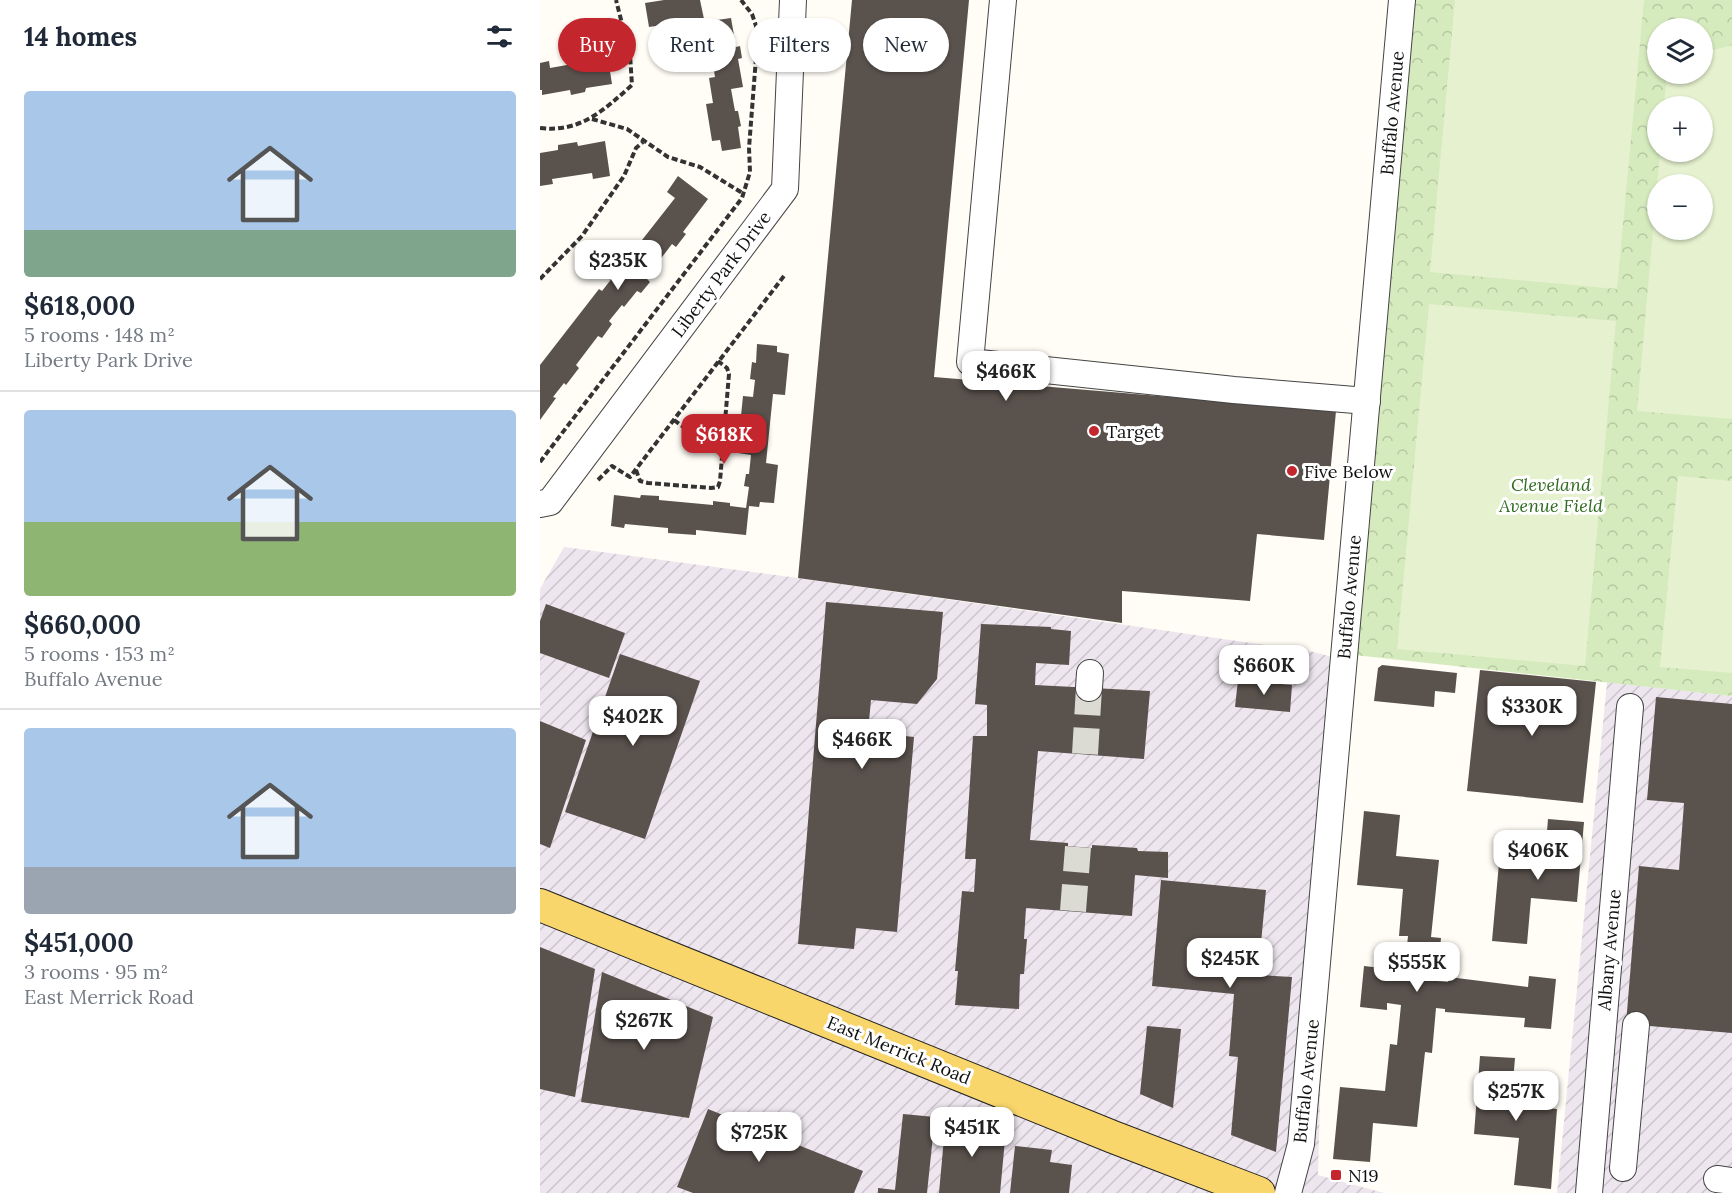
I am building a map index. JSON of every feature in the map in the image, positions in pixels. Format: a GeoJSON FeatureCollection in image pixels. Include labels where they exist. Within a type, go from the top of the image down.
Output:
{"type":"FeatureCollection","features":[{"type":"Feature","properties":{"kind":"main road","name":"East Merrick Road"},"geometry":{"type":"LineString","coordinates":[[540,905],[1103,1133],[1259,1193]]}},
{"type":"Feature","properties":{"kind":"street","name":"Liberty Park Drive"},"geometry":{"type":"LineString","coordinates":[[540,504],[550,502],[785,189],[793,0]]}},
{"type":"Feature","properties":{"kind":"street"},"geometry":{"type":"LineString","coordinates":[[1003,0],[970,362],[1234,390],[1367,401]]}},
{"type":"Feature","properties":{"kind":"street","name":"Buffalo Avenue"},"geometry":{"type":"LineString","coordinates":[[1288,1193],[1301,1144],[1402,0]]}},
{"type":"Feature","properties":{"kind":"street","name":"Albany Avenue"},"geometry":{"type":"LineString","coordinates":[[1589,1193],[1630,707]]}},
{"type":"Feature","properties":{"kind":"street"},"geometry":{"type":"LineString","coordinates":[[1623,1168],[1635,1025]]}},
{"type":"Feature","properties":{"kind":"path"},"geometry":{"type":"LineString","coordinates":[[540,128],[564,128],[592,119],[632,85],[630,55],[616,0]]}},
{"type":"Feature","properties":{"kind":"path"},"geometry":{"type":"LineString","coordinates":[[540,462],[744,194],[750,172],[749,148],[758,32],[752,14],[741,0]]}},
{"type":"Feature","properties":{"kind":"path"},"geometry":{"type":"LineString","coordinates":[[592,119],[627,129],[668,158],[699,166],[744,194]]}},
{"type":"Feature","properties":{"kind":"path"},"geometry":{"type":"LineString","coordinates":[[540,279],[582,237],[624,176],[636,148],[643,142]]}},
{"type":"Feature","properties":{"kind":"path"},"geometry":{"type":"LineString","coordinates":[[578,465],[599,481],[612,466],[630,477],[783,276]]}},
{"type":"Feature","properties":{"kind":"path"},"geometry":{"type":"LineString","coordinates":[[636,470],[640,481],[648,483],[718,487],[729,374],[727,368],[718,361]]}},
{"type":"Feature","properties":{"kind":"path"},"geometry":{"type":"LineString","coordinates":[[674,420],[722,453]]}},
{"type":"Feature","properties":{"kind":"shaded area"},"geometry":{"type":"Polygon","coordinates":[[[564,547],[798,578],[1314,652],[1332,657],[1318,1175],[1384,1193],[540,1193],[540,589],[564,547]]]}},
{"type":"Feature","properties":{"kind":"shaded area"},"geometry":{"type":"Polygon","coordinates":[[[1607,682],[1732,696],[1732,1193],[1557,1193],[1607,682]]]}},
{"type":"Feature","properties":{"kind":"green space","name":"Cleveland Avenue Field"},"geometry":{"type":"Polygon","coordinates":[[[1413,0],[1732,0],[1732,696],[1354,655],[1413,0]]]}},
{"type":"Feature","properties":{"kind":"green space"},"geometry":{"type":"Polygon","coordinates":[[[1455,0],[1644,0],[1617,289],[1430,272],[1455,0]]]}},
{"type":"Feature","properties":{"kind":"green space"},"geometry":{"type":"Polygon","coordinates":[[[1732,45],[1732,419],[1637,411],[1652,240],[1713,240],[1713,174],[1658,174],[1659,162],[1713,162],[1713,96],[1665,96],[1666,84],[1713,84],[1713,50],[1732,45]]]}},
{"type":"Feature","properties":{"kind":"green space"},"geometry":{"type":"Polygon","coordinates":[[[1429,304],[1616,321],[1585,666],[1397,649],[1429,304]]]}},
{"type":"Feature","properties":{"kind":"green space"},"geometry":{"type":"Polygon","coordinates":[[[1678,476],[1732,481],[1732,673],[1660,667],[1678,476]]]}},
{"type":"Feature","properties":{"kind":"building"},"geometry":{"type":"Polygon","coordinates":[[[664,0],[700,0],[704,18],[648,18],[648,21],[645,3],[664,0]]]}},
{"type":"Feature","properties":{"kind":"building"},"geometry":{"type":"Polygon","coordinates":[[[852,0],[969,0],[934,377],[1336,411],[1324,540],[1257,534],[1250,601],[1122,591],[1122,623],[798,578],[845,72],[851,72],[852,0]]]}},
{"type":"Feature","properties":{"kind":"building"},"geometry":{"type":"Polygon","coordinates":[[[740,46],[742,58],[738,59],[743,87],[731,89],[735,111],[738,111],[741,126],[738,127],[741,148],[722,151],[720,140],[712,141],[706,104],[713,103],[709,78],[715,77],[714,72],[736,72],[736,47],[740,46]]]}},
{"type":"Feature","properties":{"kind":"building"},"geometry":{"type":"Polygon","coordinates":[[[549,61],[550,68],[558,67],[558,72],[610,72],[612,84],[586,88],[585,92],[571,95],[570,90],[542,95],[540,63],[549,61]]]}},
{"type":"Feature","properties":{"kind":"building"},"geometry":{"type":"Polygon","coordinates":[[[605,141],[610,176],[593,179],[592,173],[552,179],[553,184],[540,186],[540,153],[558,150],[558,145],[577,142],[578,146],[605,141]]]}},
{"type":"Feature","properties":{"kind":"building"},"geometry":{"type":"Polygon","coordinates":[[[678,176],[708,199],[683,232],[686,234],[676,247],[672,244],[646,278],[650,282],[641,293],[637,291],[624,307],[622,305],[609,321],[612,324],[602,338],[598,336],[576,365],[579,368],[553,397],[556,398],[540,420],[540,365],[599,289],[602,291],[675,198],[667,192],[678,176]]]}},
{"type":"Feature","properties":{"kind":"building"},"geometry":{"type":"Polygon","coordinates":[[[757,344],[777,346],[777,352],[789,354],[785,395],[773,394],[766,463],[778,465],[774,503],[760,502],[759,507],[749,506],[746,535],[696,530],[696,535],[668,533],[668,528],[625,524],[624,528],[611,526],[614,495],[640,498],[641,495],[659,496],[659,500],[713,505],[713,501],[746,508],[749,487],[744,486],[746,474],[749,474],[751,455],[738,453],[740,435],[735,435],[737,416],[741,416],[743,396],[753,397],[755,380],[750,379],[752,362],[756,363],[757,344]]]}},
{"type":"Feature","properties":{"kind":"building"},"geometry":{"type":"Polygon","coordinates":[[[826,602],[943,612],[937,679],[917,704],[871,700],[868,732],[914,737],[897,932],[856,928],[854,949],[798,944],[826,602]]]}},
{"type":"Feature","properties":{"kind":"building"},"geometry":{"type":"Polygon","coordinates":[[[546,604],[625,633],[609,678],[540,653],[540,621],[546,604]]]}},
{"type":"Feature","properties":{"kind":"building"},"geometry":{"type":"Polygon","coordinates":[[[981,624],[1051,627],[1051,629],[1071,631],[1069,665],[1036,663],[1035,685],[1150,691],[1144,759],[1038,751],[1030,840],[1068,843],[1068,846],[1092,848],[1092,845],[1168,852],[1168,878],[1135,875],[1132,916],[1026,908],[1024,939],[1027,939],[1024,974],[1020,974],[1019,1009],[955,1005],[958,971],[955,971],[962,891],[974,892],[976,859],[965,859],[973,736],[987,736],[987,705],[975,704],[981,624]]]}},
{"type":"Feature","properties":{"kind":"building"},"geometry":{"type":"Polygon","coordinates":[[[620,654],[700,681],[645,839],[565,812],[620,654]]]}},
{"type":"Feature","properties":{"kind":"building"},"geometry":{"type":"Polygon","coordinates":[[[1382,665],[1457,673],[1455,693],[1435,691],[1434,707],[1374,701],[1378,668],[1382,665]]]}},
{"type":"Feature","properties":{"kind":"building"},"geometry":{"type":"Polygon","coordinates":[[[1480,670],[1596,682],[1583,803],[1467,791],[1480,670]]]}},
{"type":"Feature","properties":{"kind":"building"},"geometry":{"type":"Polygon","coordinates":[[[1238,680],[1292,685],[1290,712],[1235,707],[1238,680]]]}},
{"type":"Feature","properties":{"kind":"building"},"geometry":{"type":"Polygon","coordinates":[[[1656,697],[1732,704],[1732,1033],[1626,1024],[1639,866],[1679,870],[1684,803],[1647,800],[1656,697]]]}},
{"type":"Feature","properties":{"kind":"building"},"geometry":{"type":"Polygon","coordinates":[[[540,721],[586,740],[550,848],[540,844],[540,721]]]}},
{"type":"Feature","properties":{"kind":"building"},"geometry":{"type":"Polygon","coordinates":[[[1364,811],[1400,815],[1396,856],[1439,860],[1431,937],[1441,938],[1437,981],[1448,982],[1449,977],[1528,987],[1529,976],[1556,979],[1551,1029],[1524,1027],[1525,1018],[1445,1012],[1445,1009],[1436,1008],[1432,1053],[1425,1052],[1417,1127],[1373,1123],[1370,1162],[1333,1159],[1340,1087],[1385,1091],[1390,1044],[1397,1045],[1401,1005],[1387,1003],[1387,1010],[1360,1007],[1364,966],[1390,969],[1389,976],[1404,977],[1408,936],[1399,936],[1403,889],[1357,885],[1364,811]]]}},
{"type":"Feature","properties":{"kind":"building"},"geometry":{"type":"Polygon","coordinates":[[[1548,819],[1584,822],[1577,902],[1531,898],[1527,944],[1492,941],[1499,863],[1544,867],[1548,819]]]}},
{"type":"Feature","properties":{"kind":"building"},"geometry":{"type":"Polygon","coordinates":[[[1161,880],[1266,890],[1258,975],[1292,977],[1276,1152],[1231,1135],[1238,1057],[1229,1056],[1234,994],[1152,986],[1161,880]]]}},
{"type":"Feature","properties":{"kind":"building"},"geometry":{"type":"Polygon","coordinates":[[[540,947],[595,969],[575,1097],[540,1089],[540,947]]]}},
{"type":"Feature","properties":{"kind":"building"},"geometry":{"type":"Polygon","coordinates":[[[602,972],[713,1017],[689,1118],[581,1102],[602,972]]]}},
{"type":"Feature","properties":{"kind":"building"},"geometry":{"type":"Polygon","coordinates":[[[1147,1026],[1181,1029],[1173,1108],[1140,1094],[1147,1026]]]}},
{"type":"Feature","properties":{"kind":"building"},"geometry":{"type":"Polygon","coordinates":[[[1480,1056],[1515,1058],[1511,1105],[1557,1109],[1551,1189],[1514,1185],[1519,1138],[1474,1134],[1480,1056]]]}},
{"type":"Feature","properties":{"kind":"building"},"geometry":{"type":"Polygon","coordinates":[[[708,1109],[863,1171],[854,1193],[693,1193],[677,1187],[708,1109]]]}},
{"type":"Feature","properties":{"kind":"building"},"geometry":{"type":"Polygon","coordinates":[[[903,1114],[935,1117],[927,1193],[878,1193],[878,1188],[895,1190],[903,1114]]]}},
{"type":"Feature","properties":{"kind":"building"},"geometry":{"type":"Polygon","coordinates":[[[946,1116],[1006,1129],[1000,1193],[939,1193],[946,1116]]]}},
{"type":"Feature","properties":{"kind":"building"},"geometry":{"type":"Polygon","coordinates":[[[1015,1146],[1052,1150],[1050,1162],[1072,1165],[1069,1193],[1010,1193],[1015,1146]]]}},
{"type":"Feature","properties":{"kind":"tunnel"},"geometry":{"type":"LineString","coordinates":[[1085,754],[1089,688]]}},
{"type":"Feature","properties":{"kind":"tunnel"},"geometry":{"type":"LineString","coordinates":[[1073,911],[1078,847]]}},
{"type":"Feature","properties":{"kind":"place","name":"Target"},"geometry":{"type":"Point","coordinates":[1094,431]}},
{"type":"Feature","properties":{"kind":"place","name":"Five Below"},"geometry":{"type":"Point","coordinates":[1292,471]}},
{"type":"Feature","properties":{"kind":"place","name":"N19"},"geometry":{"type":"Point","coordinates":[1336,1175]}}]}
